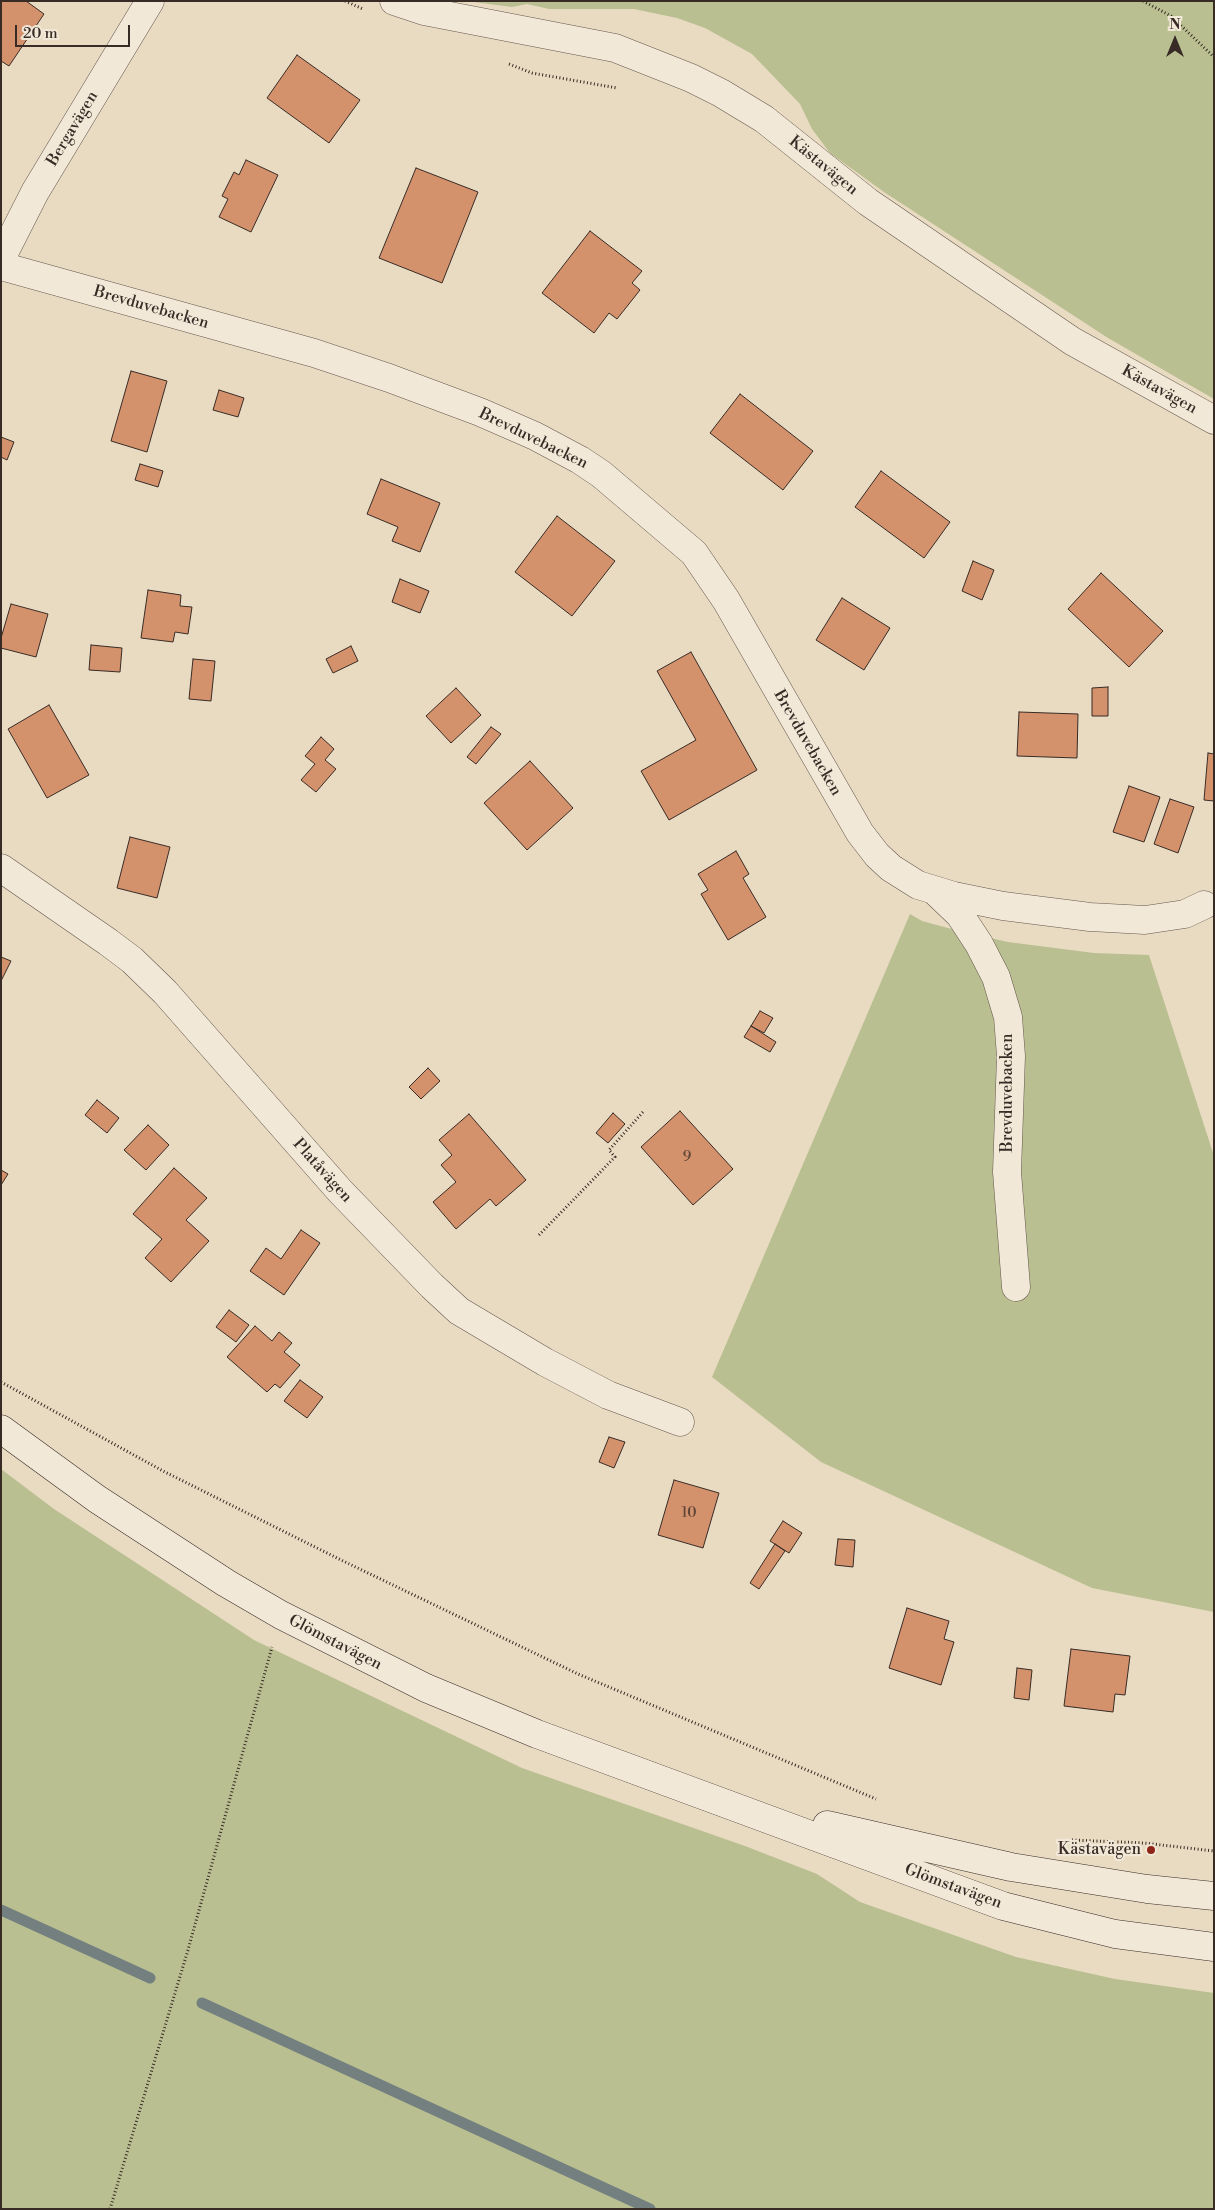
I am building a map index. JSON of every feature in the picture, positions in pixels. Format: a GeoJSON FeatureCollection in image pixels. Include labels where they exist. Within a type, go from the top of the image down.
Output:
{"type":"FeatureCollection","features":[{"type":"Feature","properties":{"kind":"street","name":"Bergavägen"},"geometry":{"type":"LineString","coordinates":[[1,259],[35,192],[150,1]]}},
{"type":"Feature","properties":{"kind":"street","name":"Kästavägen"},"geometry":{"type":"LineString","coordinates":[[382,7],[424,11],[615,48],[691,78],[721,93],[771,125],[868,202],[1055,330],[1214,420]]}},
{"type":"Feature","properties":{"kind":"street","name":"Brevduvebacken"},"geometry":{"type":"LineString","coordinates":[[1,266],[314,353],[380,374],[480,412],[535,436],[580,460],[642,507],[694,553],[726,600],[860,834],[891,868],[918,885],[1038,912],[1131,920],[1185,914],[1204,905]]}},
{"type":"Feature","properties":{"kind":"street","name":"Platåvägen"},"geometry":{"type":"LineString","coordinates":[[1,868],[132,960],[166,992],[340,1191],[452,1304],[480,1325],[608,1395],[680,1422]]}},
{"type":"Feature","properties":{"kind":"street","name":"Brevduvebacken"},"geometry":{"type":"LineString","coordinates":[[935,890],[960,915],[979,944],[996,977],[1008,1017],[1011,1056],[1007,1172],[1016,1287]]}},
{"type":"Feature","properties":{"kind":"street","name":"Glömstavägen"},"geometry":{"type":"LineString","coordinates":[[1,1429],[160,1542],[281,1615],[426,1688],[537,1734],[1003,1906],[1116,1934],[1214,1947]]}},
{"type":"Feature","properties":{"kind":"street","name":"Glömstavägen"},"geometry":{"type":"LineString","coordinates":[[701,1795],[1012,1867],[1147,1889],[1214,1896]]}},
{"type":"Feature","properties":{"kind":"path"},"geometry":{"type":"LineString","coordinates":[[345,1],[382,7]]}},
{"type":"Feature","properties":{"kind":"path"},"geometry":{"type":"LineString","coordinates":[[1143,1],[1171,16],[1214,57]]}},
{"type":"Feature","properties":{"kind":"path"},"geometry":{"type":"LineString","coordinates":[[504,62],[532,73],[625,89]]}},
{"type":"Feature","properties":{"kind":"path"},"geometry":{"type":"LineString","coordinates":[[539,1235],[615,1157],[609,1150],[643,1112]]}},
{"type":"Feature","properties":{"kind":"path"},"geometry":{"type":"LineString","coordinates":[[1,1382],[65,1419],[171,1475],[341,1560],[578,1674],[877,1800]]}},
{"type":"Feature","properties":{"kind":"path"},"geometry":{"type":"LineString","coordinates":[[110,2209],[188,1950],[281,1615]]}},
{"type":"Feature","properties":{"kind":"path"},"geometry":{"type":"LineString","coordinates":[[1066,1840],[1144,1843],[1214,1850]]}},
{"type":"Feature","properties":{"kind":"green space"},"geometry":{"type":"Polygon","coordinates":[[[466,1],[1214,1],[1214,399],[1108,338],[884,192],[830,153],[812,129],[800,104],[752,54],[705,28],[677,18],[634,9],[549,9],[527,4],[512,7],[466,1]]]}},
{"type":"Feature","properties":{"kind":"green space"},"geometry":{"type":"Polygon","coordinates":[[[910,914],[922,921],[1008,942],[1094,953],[1149,955],[1214,1156],[1214,1612],[1092,1588],[821,1462],[712,1377],[910,914]]]}},
{"type":"Feature","properties":{"kind":"green space"},"geometry":{"type":"Polygon","coordinates":[[[1,1469],[54,1509],[254,1640],[522,1768],[745,1846],[817,1874],[860,1902],[1016,1957],[1115,1979],[1214,1993],[1214,2209],[1,2209],[1,1469]]]}},
{"type":"Feature","properties":{"kind":"building"},"geometry":{"type":"Polygon","coordinates":[[[1,1],[26,1],[44,14],[9,66],[1,61],[1,1]]]}},
{"type":"Feature","properties":{"kind":"building"},"geometry":{"type":"Polygon","coordinates":[[[297,55],[360,100],[329,143],[267,98],[297,55]]]}},
{"type":"Feature","properties":{"kind":"building"},"geometry":{"type":"Polygon","coordinates":[[[246,160],[278,175],[251,232],[219,217],[228,199],[222,196],[234,172],[239,175],[246,160]]]}},
{"type":"Feature","properties":{"kind":"building"},"geometry":{"type":"Polygon","coordinates":[[[416,168],[478,192],[442,283],[379,258],[416,168]]]}},
{"type":"Feature","properties":{"kind":"building"},"geometry":{"type":"Polygon","coordinates":[[[590,231],[642,271],[632,283],[640,290],[617,319],[609,313],[594,333],[542,293],[590,231]]]}},
{"type":"Feature","properties":{"kind":"building"},"geometry":{"type":"Polygon","coordinates":[[[131,371],[167,381],[147,452],[111,441],[131,371]]]}},
{"type":"Feature","properties":{"kind":"building"},"geometry":{"type":"Polygon","coordinates":[[[219,390],[244,398],[238,417],[213,410],[219,390]]]}},
{"type":"Feature","properties":{"kind":"building"},"geometry":{"type":"Polygon","coordinates":[[[740,394],[813,451],[783,490],[710,433],[740,394]]]}},
{"type":"Feature","properties":{"kind":"building"},"geometry":{"type":"Polygon","coordinates":[[[1,437],[14,442],[7,460],[1,457],[1,437]]]}},
{"type":"Feature","properties":{"kind":"building"},"geometry":{"type":"Polygon","coordinates":[[[140,464],[163,471],[158,487],[135,480],[140,464]]]}},
{"type":"Feature","properties":{"kind":"building"},"geometry":{"type":"Polygon","coordinates":[[[881,471],[950,522],[924,558],[855,507],[881,471]]]}},
{"type":"Feature","properties":{"kind":"building"},"geometry":{"type":"Polygon","coordinates":[[[381,479],[440,503],[420,552],[392,541],[398,527],[367,514],[381,479]]]}},
{"type":"Feature","properties":{"kind":"building"},"geometry":{"type":"Polygon","coordinates":[[[557,516],[615,561],[572,616],[515,572],[557,516]]]}},
{"type":"Feature","properties":{"kind":"building"},"geometry":{"type":"Polygon","coordinates":[[[973,561],[994,570],[982,600],[962,591],[973,561]]]}},
{"type":"Feature","properties":{"kind":"building"},"geometry":{"type":"Polygon","coordinates":[[[1101,573],[1163,631],[1129,667],[1068,609],[1101,573]]]}},
{"type":"Feature","properties":{"kind":"building"},"geometry":{"type":"Polygon","coordinates":[[[400,579],[429,591],[420,613],[392,602],[400,579]]]}},
{"type":"Feature","properties":{"kind":"building"},"geometry":{"type":"Polygon","coordinates":[[[148,590],[181,595],[180,606],[192,607],[188,634],[175,632],[173,642],[141,638],[148,590]]]}},
{"type":"Feature","properties":{"kind":"building"},"geometry":{"type":"Polygon","coordinates":[[[842,598],[890,628],[864,670],[816,640],[842,598]]]}},
{"type":"Feature","properties":{"kind":"building"},"geometry":{"type":"Polygon","coordinates":[[[11,604],[48,614],[36,657],[1,648],[1,638],[11,604]]]}},
{"type":"Feature","properties":{"kind":"building"},"geometry":{"type":"Polygon","coordinates":[[[91,645],[122,648],[120,672],[89,670],[91,645]]]}},
{"type":"Feature","properties":{"kind":"building"},"geometry":{"type":"Polygon","coordinates":[[[351,646],[358,661],[333,673],[326,659],[351,646]]]}},
{"type":"Feature","properties":{"kind":"building"},"geometry":{"type":"Polygon","coordinates":[[[691,652],[757,770],[669,820],[641,771],[696,740],[657,671],[691,652]]]}},
{"type":"Feature","properties":{"kind":"building"},"geometry":{"type":"Polygon","coordinates":[[[193,659],[215,661],[211,701],[189,699],[193,659]]]}},
{"type":"Feature","properties":{"kind":"building"},"geometry":{"type":"Polygon","coordinates":[[[1108,687],[1108,716],[1092,716],[1092,688],[1108,687]]]}},
{"type":"Feature","properties":{"kind":"building"},"geometry":{"type":"Polygon","coordinates":[[[456,688],[481,715],[451,743],[426,716],[456,688]]]}},
{"type":"Feature","properties":{"kind":"building"},"geometry":{"type":"Polygon","coordinates":[[[49,705],[89,775],[47,798],[8,729],[49,705]]]}},
{"type":"Feature","properties":{"kind":"building"},"geometry":{"type":"Polygon","coordinates":[[[1019,712],[1078,714],[1077,758],[1017,756],[1019,712]]]}},
{"type":"Feature","properties":{"kind":"building"},"geometry":{"type":"Polygon","coordinates":[[[491,727],[501,734],[476,764],[467,757],[491,727]]]}},
{"type":"Feature","properties":{"kind":"building"},"geometry":{"type":"Polygon","coordinates":[[[321,737],[334,749],[325,760],[336,769],[316,792],[301,780],[315,764],[305,756],[321,737]]]}},
{"type":"Feature","properties":{"kind":"building"},"geometry":{"type":"Polygon","coordinates":[[[1208,753],[1214,754],[1214,801],[1204,800],[1208,753]]]}},
{"type":"Feature","properties":{"kind":"building"},"geometry":{"type":"Polygon","coordinates":[[[530,761],[573,808],[527,850],[484,803],[530,761]]]}},
{"type":"Feature","properties":{"kind":"building"},"geometry":{"type":"Polygon","coordinates":[[[1129,786],[1160,797],[1144,842],[1113,832],[1129,786]]]}},
{"type":"Feature","properties":{"kind":"building"},"geometry":{"type":"Polygon","coordinates":[[[1170,799],[1194,807],[1178,853],[1154,844],[1170,799]]]}},
{"type":"Feature","properties":{"kind":"building"},"geometry":{"type":"Polygon","coordinates":[[[130,837],[170,847],[157,898],[117,888],[130,837]]]}},
{"type":"Feature","properties":{"kind":"building"},"geometry":{"type":"Polygon","coordinates":[[[736,851],[749,874],[743,878],[766,917],[728,940],[701,894],[708,890],[698,874],[736,851]]]}},
{"type":"Feature","properties":{"kind":"building"},"geometry":{"type":"Polygon","coordinates":[[[1,957],[11,961],[1,981],[1,957]]]}},
{"type":"Feature","properties":{"kind":"building"},"geometry":{"type":"Polygon","coordinates":[[[760,1011],[773,1018],[764,1033],[751,1026],[760,1011]]]}},
{"type":"Feature","properties":{"kind":"building"},"geometry":{"type":"Polygon","coordinates":[[[751,1026],[776,1042],[770,1052],[744,1037],[751,1026]]]}},
{"type":"Feature","properties":{"kind":"building"},"geometry":{"type":"Polygon","coordinates":[[[428,1068],[440,1081],[421,1099],[409,1087],[428,1068]]]}},
{"type":"Feature","properties":{"kind":"building"},"geometry":{"type":"Polygon","coordinates":[[[97,1100],[119,1118],[107,1133],[85,1115],[97,1100]]]}},
{"type":"Feature","properties":{"kind":"building"},"geometry":{"type":"Polygon","coordinates":[[[680,1111],[733,1169],[693,1205],[641,1147],[680,1111]]]}},
{"type":"Feature","properties":{"kind":"building"},"geometry":{"type":"Polygon","coordinates":[[[613,1113],[625,1124],[608,1143],[596,1133],[613,1113]]]}},
{"type":"Feature","properties":{"kind":"building"},"geometry":{"type":"Polygon","coordinates":[[[469,1114],[526,1180],[496,1206],[490,1199],[456,1229],[433,1202],[456,1182],[441,1165],[452,1155],[439,1140],[469,1114]]]}},
{"type":"Feature","properties":{"kind":"building"},"geometry":{"type":"Polygon","coordinates":[[[148,1125],[169,1145],[146,1170],[124,1150],[148,1125]]]}},
{"type":"Feature","properties":{"kind":"building"},"geometry":{"type":"Polygon","coordinates":[[[174,1168],[207,1198],[186,1220],[209,1241],[171,1282],[145,1258],[162,1239],[133,1214],[174,1168]]]}},
{"type":"Feature","properties":{"kind":"building"},"geometry":{"type":"Polygon","coordinates":[[[1,1170],[8,1174],[1,1185],[1,1170]]]}},
{"type":"Feature","properties":{"kind":"building"},"geometry":{"type":"Polygon","coordinates":[[[301,1230],[320,1243],[284,1295],[250,1271],[266,1248],[281,1259],[301,1230]]]}},
{"type":"Feature","properties":{"kind":"building"},"geometry":{"type":"Polygon","coordinates":[[[229,1310],[249,1325],[236,1342],[216,1327],[229,1310]]]}},
{"type":"Feature","properties":{"kind":"building"},"geometry":{"type":"Polygon","coordinates":[[[255,1326],[272,1341],[279,1332],[292,1343],[284,1352],[300,1365],[280,1388],[275,1384],[267,1392],[227,1357],[255,1326]]]}},
{"type":"Feature","properties":{"kind":"building"},"geometry":{"type":"Polygon","coordinates":[[[300,1380],[323,1397],[307,1418],[284,1401],[300,1380]]]}},
{"type":"Feature","properties":{"kind":"building"},"geometry":{"type":"Polygon","coordinates":[[[609,1437],[625,1442],[614,1468],[599,1462],[609,1437]]]}},
{"type":"Feature","properties":{"kind":"building"},"geometry":{"type":"Polygon","coordinates":[[[674,1480],[719,1493],[703,1548],[658,1535],[674,1480]]]}},
{"type":"Feature","properties":{"kind":"building"},"geometry":{"type":"Polygon","coordinates":[[[783,1521],[802,1533],[789,1553],[770,1541],[783,1521]]]}},
{"type":"Feature","properties":{"kind":"building"},"geometry":{"type":"Polygon","coordinates":[[[838,1539],[855,1540],[853,1567],[835,1565],[838,1539]]]}},
{"type":"Feature","properties":{"kind":"building"},"geometry":{"type":"Polygon","coordinates":[[[775,1544],[785,1551],[759,1589],[750,1583],[775,1544]]]}},
{"type":"Feature","properties":{"kind":"building"},"geometry":{"type":"Polygon","coordinates":[[[907,1608],[949,1621],[944,1639],[954,1642],[941,1685],[889,1668],[907,1608]]]}},
{"type":"Feature","properties":{"kind":"building"},"geometry":{"type":"Polygon","coordinates":[[[1071,1649],[1130,1656],[1125,1695],[1115,1694],[1113,1712],[1064,1706],[1071,1649]]]}},
{"type":"Feature","properties":{"kind":"building"},"geometry":{"type":"Polygon","coordinates":[[[1017,1668],[1032,1670],[1029,1700],[1014,1698],[1017,1668]]]}},
{"type":"Feature","properties":{"kind":"waterway"},"geometry":{"type":"LineString","coordinates":[[1,1910],[150,1978]]}},
{"type":"Feature","properties":{"kind":"waterway"},"geometry":{"type":"LineString","coordinates":[[202,2003],[650,2209]]}},
{"type":"Feature","properties":{"kind":"place","name":"Kästavägen"},"geometry":{"type":"Point","coordinates":[1151,1850]}}]}
